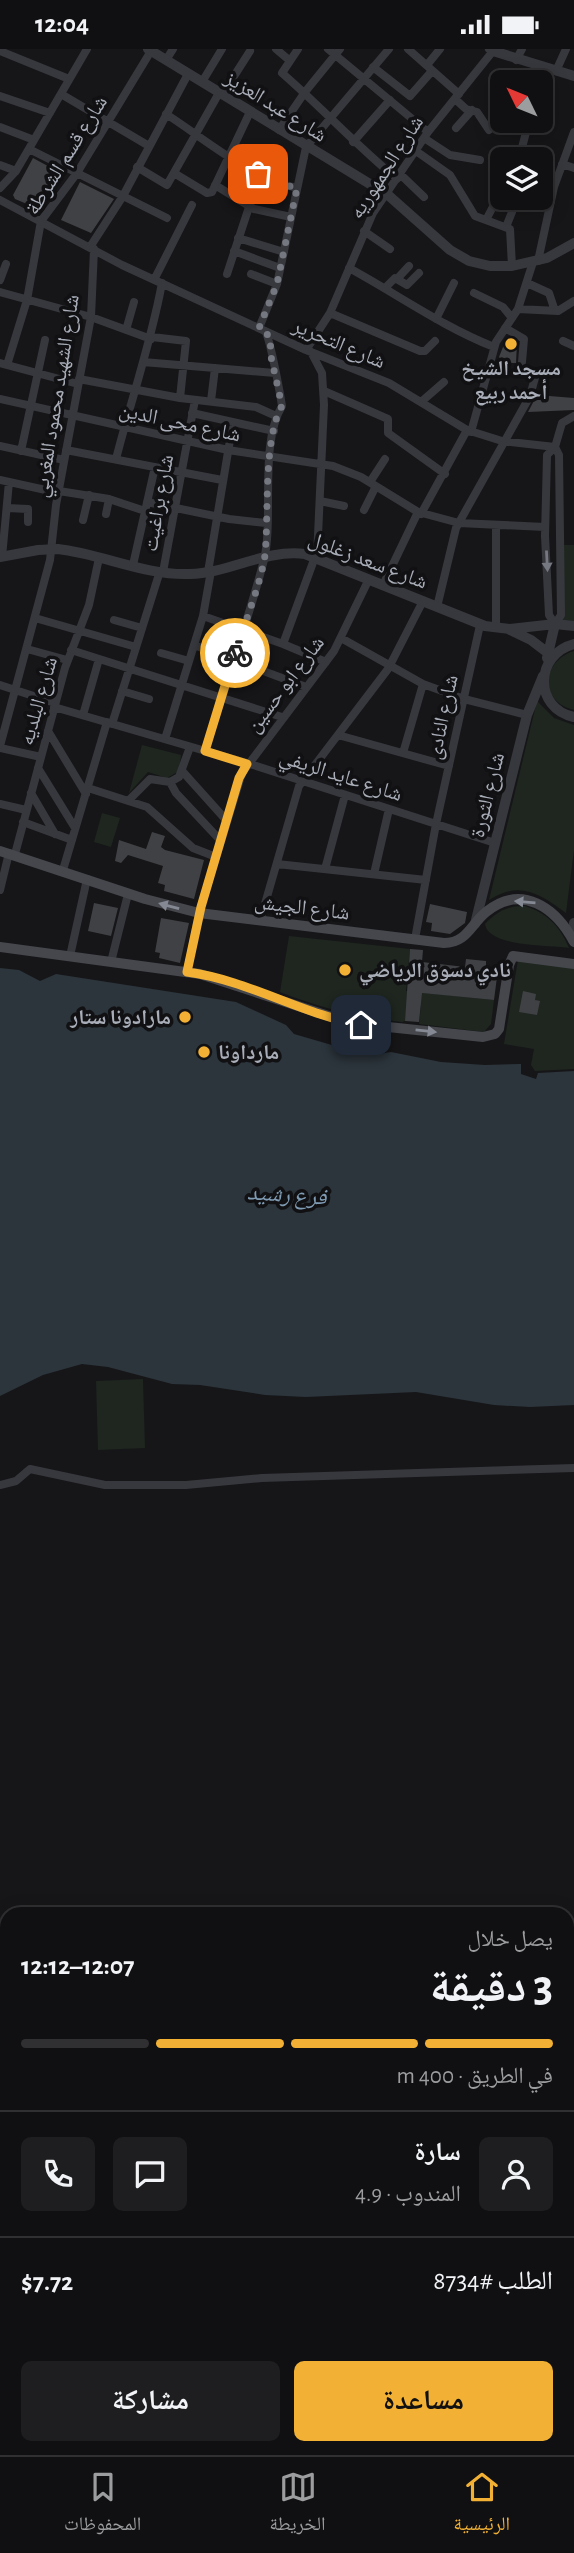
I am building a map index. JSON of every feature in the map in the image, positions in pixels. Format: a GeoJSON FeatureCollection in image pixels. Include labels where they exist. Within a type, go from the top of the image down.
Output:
{"type":"FeatureCollection","features":[{"type":"Feature","properties":{"kind":"main road","name":"شارع الجيش"},"geometry":{"type":"LineString","coordinates":[[8,853],[128,894],[199,913],[415,939],[456,942],[465,937],[496,905],[525,900],[551,910],[565,924],[573,941]]}},
{"type":"Feature","properties":{"kind":"main road"},"geometry":{"type":"LineString","coordinates":[[0,947],[187,972],[225,980],[350,1023],[483,1037],[495,1034],[499,1029],[511,958],[519,955],[574,964]]}},
{"type":"Feature","properties":{"kind":"street"},"geometry":{"type":"LineString","coordinates":[[0,188],[16,171],[87,49]]}},
{"type":"Feature","properties":{"kind":"street"},"geometry":{"type":"LineString","coordinates":[[166,60],[173,49]]}},
{"type":"Feature","properties":{"kind":"street"},"geometry":{"type":"LineString","coordinates":[[202,82],[222,49]]}},
{"type":"Feature","properties":{"kind":"street"},"geometry":{"type":"LineString","coordinates":[[276,49],[289,60]]}},
{"type":"Feature","properties":{"kind":"street"},"geometry":{"type":"LineString","coordinates":[[298,49],[282,73],[305,92],[353,142],[424,197]]}},
{"type":"Feature","properties":{"kind":"street"},"geometry":{"type":"LineString","coordinates":[[205,751],[265,557],[274,431],[282,404],[269,348],[271,340],[262,329],[281,268],[306,147],[329,116],[388,49]]}},
{"type":"Feature","properties":{"kind":"street"},"geometry":{"type":"LineString","coordinates":[[408,49],[477,112],[489,130]]}},
{"type":"Feature","properties":{"kind":"street"},"geometry":{"type":"LineString","coordinates":[[373,67],[410,96],[440,49]]}},
{"type":"Feature","properties":{"kind":"street"},"geometry":{"type":"LineString","coordinates":[[516,59],[522,49]]}},
{"type":"Feature","properties":{"kind":"street"},"geometry":{"type":"LineString","coordinates":[[556,71],[566,49]]}},
{"type":"Feature","properties":{"kind":"street","name":"شارع عبد العزيز"},"geometry":{"type":"LineString","coordinates":[[149,50],[386,195],[459,256],[490,266],[512,266],[536,262],[574,243]]}},
{"type":"Feature","properties":{"kind":"street","name":"شارع قسم الشرطة"},"geometry":{"type":"LineString","coordinates":[[4,364],[27,300],[41,221],[77,173],[149,50]]}},
{"type":"Feature","properties":{"kind":"street"},"geometry":{"type":"LineString","coordinates":[[491,50],[574,76]]}},
{"type":"Feature","properties":{"kind":"street","name":"شارع الجمهوريه"},"geometry":{"type":"LineString","coordinates":[[309,351],[330,313],[364,231],[426,135],[491,50]]}},
{"type":"Feature","properties":{"kind":"street"},"geometry":{"type":"LineString","coordinates":[[0,51],[69,79]]}},
{"type":"Feature","properties":{"kind":"street"},"geometry":{"type":"LineString","coordinates":[[137,167],[164,185],[250,51]]}},
{"type":"Feature","properties":{"kind":"street"},"geometry":{"type":"LineString","coordinates":[[279,130],[334,51],[450,155],[480,160]]}},
{"type":"Feature","properties":{"kind":"street"},"geometry":{"type":"LineString","coordinates":[[538,66],[538,70]]}},
{"type":"Feature","properties":{"kind":"street","name":"شارع الشهيد محمود المغربي"},"geometry":{"type":"LineString","coordinates":[[0,747],[4,718],[27,649],[52,549],[64,460],[90,317],[92,248],[188,74]]}},
{"type":"Feature","properties":{"kind":"street"},"geometry":{"type":"LineString","coordinates":[[61,94],[149,146]]}},
{"type":"Feature","properties":{"kind":"street"},"geometry":{"type":"LineString","coordinates":[[0,96],[50,113]]}},
{"type":"Feature","properties":{"kind":"street"},"geometry":{"type":"LineString","coordinates":[[353,142],[390,100]]}},
{"type":"Feature","properties":{"kind":"street"},"geometry":{"type":"LineString","coordinates":[[456,128],[472,110]]}},
{"type":"Feature","properties":{"kind":"street"},"geometry":{"type":"LineString","coordinates":[[174,173],[212,193],[250,112]]}},
{"type":"Feature","properties":{"kind":"street"},"geometry":{"type":"LineString","coordinates":[[166,114],[267,179],[297,188]]}},
{"type":"Feature","properties":{"kind":"street"},"geometry":{"type":"LineString","coordinates":[[0,127],[34,140]]}},
{"type":"Feature","properties":{"kind":"street"},"geometry":{"type":"LineString","coordinates":[[383,585],[420,513],[469,431],[494,347],[518,309],[536,262],[554,187],[574,132]]}},
{"type":"Feature","properties":{"kind":"street"},"geometry":{"type":"LineString","coordinates":[[29,149],[167,218]]}},
{"type":"Feature","properties":{"kind":"street"},"geometry":{"type":"LineString","coordinates":[[416,151],[450,174],[467,193],[473,214],[506,227],[512,233],[512,266]]}},
{"type":"Feature","properties":{"kind":"street"},"geometry":{"type":"LineString","coordinates":[[562,164],[574,168]]}},
{"type":"Feature","properties":{"kind":"street"},"geometry":{"type":"LineString","coordinates":[[0,165],[16,171]]}},
{"type":"Feature","properties":{"kind":"street"},"geometry":{"type":"LineString","coordinates":[[215,185],[249,207],[291,217]]}},
{"type":"Feature","properties":{"kind":"street","name":"شارع التحرير"},"geometry":{"type":"LineString","coordinates":[[0,200],[158,281],[309,351],[377,378],[469,431],[502,441],[555,447]]}},
{"type":"Feature","properties":{"kind":"street"},"geometry":{"type":"LineString","coordinates":[[116,460],[134,389],[152,338],[158,281],[192,205]]}},
{"type":"Feature","properties":{"kind":"street"},"geometry":{"type":"LineString","coordinates":[[227,274],[249,207]]}},
{"type":"Feature","properties":{"kind":"street"},"geometry":{"type":"LineString","coordinates":[[486,220],[491,210]]}},
{"type":"Feature","properties":{"kind":"street"},"geometry":{"type":"LineString","coordinates":[[506,227],[512,212]]}},
{"type":"Feature","properties":{"kind":"street"},"geometry":{"type":"LineString","coordinates":[[364,231],[390,249]]}},
{"type":"Feature","properties":{"kind":"street"},"geometry":{"type":"LineString","coordinates":[[238,238],[284,251]]}},
{"type":"Feature","properties":{"kind":"street"},"geometry":{"type":"LineString","coordinates":[[234,251],[281,268]]}},
{"type":"Feature","properties":{"kind":"street"},"geometry":{"type":"LineString","coordinates":[[0,280],[6,264]]}},
{"type":"Feature","properties":{"kind":"street"},"geometry":{"type":"LineString","coordinates":[[385,288],[393,278],[397,279],[409,267]]}},
{"type":"Feature","properties":{"kind":"street"},"geometry":{"type":"LineString","coordinates":[[349,268],[462,334],[494,347]]}},
{"type":"Feature","properties":{"kind":"street"},"geometry":{"type":"LineString","coordinates":[[397,279],[406,286],[419,273]]}},
{"type":"Feature","properties":{"kind":"street"},"geometry":{"type":"LineString","coordinates":[[251,274],[277,284]]}},
{"type":"Feature","properties":{"kind":"street"},"geometry":{"type":"LineString","coordinates":[[436,319],[454,283]]}},
{"type":"Feature","properties":{"kind":"street"},"geometry":{"type":"LineString","coordinates":[[527,283],[549,293],[555,311]]}},
{"type":"Feature","properties":{"kind":"street"},"geometry":{"type":"LineString","coordinates":[[0,292],[90,317],[152,338],[184,339],[180,398]]}},
{"type":"Feature","properties":{"kind":"street"},"geometry":{"type":"LineString","coordinates":[[474,293],[500,305],[512,318]]}},
{"type":"Feature","properties":{"kind":"street"},"geometry":{"type":"LineString","coordinates":[[518,309],[555,311],[564,309],[574,301]]}},
{"type":"Feature","properties":{"kind":"street"},"geometry":{"type":"LineString","coordinates":[[126,330],[134,302]]}},
{"type":"Feature","properties":{"kind":"street"},"geometry":{"type":"LineString","coordinates":[[330,313],[420,351],[426,350],[435,341]]}},
{"type":"Feature","properties":{"kind":"street"},"geometry":{"type":"LineString","coordinates":[[505,328],[524,339],[522,362]]}},
{"type":"Feature","properties":{"kind":"street"},"geometry":{"type":"LineString","coordinates":[[457,344],[462,334]]}},
{"type":"Feature","properties":{"kind":"street"},"geometry":{"type":"LineString","coordinates":[[22,451],[36,372],[45,340]]}},
{"type":"Feature","properties":{"kind":"street"},"geometry":{"type":"LineString","coordinates":[[564,341],[574,346]]}},
{"type":"Feature","properties":{"kind":"street"},"geometry":{"type":"LineString","coordinates":[[283,644],[316,557],[323,464],[324,391],[322,373],[309,351]]}},
{"type":"Feature","properties":{"kind":"street"},"geometry":{"type":"LineString","coordinates":[[143,362],[275,373]]}},
{"type":"Feature","properties":{"kind":"street"},"geometry":{"type":"LineString","coordinates":[[4,364],[79,382],[262,408],[276,417]]}},
{"type":"Feature","properties":{"kind":"street"},"geometry":{"type":"LineString","coordinates":[[211,401],[215,368]]}},
{"type":"Feature","properties":{"kind":"street"},"geometry":{"type":"LineString","coordinates":[[437,607],[452,539],[502,441],[530,396],[536,374]]}},
{"type":"Feature","properties":{"kind":"street"},"geometry":{"type":"LineString","coordinates":[[421,403],[444,382]]}},
{"type":"Feature","properties":{"kind":"street"},"geometry":{"type":"LineString","coordinates":[[324,391],[388,419],[388,433],[444,474]]}},
{"type":"Feature","properties":{"kind":"street","name":"شارع محى الدين"},"geometry":{"type":"LineString","coordinates":[[0,399],[271,459],[323,464],[352,472],[420,513],[459,523],[496,527],[545,527]]}},
{"type":"Feature","properties":{"kind":"street","name":"شارع براغيت"},"geometry":{"type":"LineString","coordinates":[[63,870],[162,571],[195,400]]}},
{"type":"Feature","properties":{"kind":"street"},"geometry":{"type":"LineString","coordinates":[[192,413],[274,431]]}},
{"type":"Feature","properties":{"kind":"street"},"geometry":{"type":"LineString","coordinates":[[555,624],[549,615],[545,527],[547,455],[555,447],[562,423],[574,416]]}},
{"type":"Feature","properties":{"kind":"street"},"geometry":{"type":"LineString","coordinates":[[165,739],[203,616],[233,422]]}},
{"type":"Feature","properties":{"kind":"street"},"geometry":{"type":"LineString","coordinates":[[0,446],[64,460]]}},
{"type":"Feature","properties":{"kind":"street"},"geometry":{"type":"LineString","coordinates":[[546,665],[555,624],[561,615],[559,455],[555,447]]}},
{"type":"Feature","properties":{"kind":"street"},"geometry":{"type":"LineString","coordinates":[[66,450],[222,480]]}},
{"type":"Feature","properties":{"kind":"street"},"geometry":{"type":"LineString","coordinates":[[364,510],[385,459]]}},
{"type":"Feature","properties":{"kind":"street"},"geometry":{"type":"LineString","coordinates":[[133,565],[155,467]]}},
{"type":"Feature","properties":{"kind":"street"},"geometry":{"type":"LineString","coordinates":[[1,557],[5,481],[146,507],[174,508],[266,523]]}},
{"type":"Feature","properties":{"kind":"street"},"geometry":{"type":"LineString","coordinates":[[83,520],[89,495]]}},
{"type":"Feature","properties":{"kind":"street"},"geometry":{"type":"LineString","coordinates":[[106,514],[109,499]]}},
{"type":"Feature","properties":{"kind":"street"},"geometry":{"type":"LineString","coordinates":[[320,501],[344,506]]}},
{"type":"Feature","properties":{"kind":"street"},"geometry":{"type":"LineString","coordinates":[[4,511],[28,509],[28,522]]}},
{"type":"Feature","properties":{"kind":"street"},"geometry":{"type":"LineString","coordinates":[[496,527],[496,627]]}},
{"type":"Feature","properties":{"kind":"street","name":"شارع سعد زغلول"},"geometry":{"type":"LineString","coordinates":[[1,557],[52,549],[186,574],[210,572],[265,557],[295,553],[316,557],[480,625],[510,629],[555,624],[574,626]]}},
{"type":"Feature","properties":{"kind":"street","name":"شارع البلديه"},"geometry":{"type":"LineString","coordinates":[[0,890],[8,853],[23,822],[67,660],[89,605],[99,558]]}},
{"type":"Feature","properties":{"kind":"street","name":"شارع ابو حسين"},"geometry":{"type":"LineString","coordinates":[[187,972],[199,913],[239,778],[282,717],[326,662],[341,638],[369,579]]}},
{"type":"Feature","properties":{"kind":"street"},"geometry":{"type":"LineString","coordinates":[[260,922],[302,781],[390,666],[423,601]]}},
{"type":"Feature","properties":{"kind":"street"},"geometry":{"type":"LineString","coordinates":[[203,616],[326,662]]}},
{"type":"Feature","properties":{"kind":"street"},"geometry":{"type":"LineString","coordinates":[[35,618],[136,647]]}},
{"type":"Feature","properties":{"kind":"street"},"geometry":{"type":"LineString","coordinates":[[114,620],[142,628]]}},
{"type":"Feature","properties":{"kind":"street","name":"شارع النادى"},"geometry":{"type":"LineString","coordinates":[[415,939],[436,824],[480,625]]}},
{"type":"Feature","properties":{"kind":"street"},"geometry":{"type":"LineString","coordinates":[[510,629],[548,653]]}},
{"type":"Feature","properties":{"kind":"street"},"geometry":{"type":"LineString","coordinates":[[341,638],[423,684],[464,699],[527,715]]}},
{"type":"Feature","properties":{"kind":"street"},"geometry":{"type":"LineString","coordinates":[[546,665],[559,649],[574,644]]}},
{"type":"Feature","properties":{"kind":"street"},"geometry":{"type":"LineString","coordinates":[[194,645],[306,687]]}},
{"type":"Feature","properties":{"kind":"street"},"geometry":{"type":"LineString","coordinates":[[27,649],[67,660]]}},
{"type":"Feature","properties":{"kind":"street"},"geometry":{"type":"LineString","coordinates":[[71,650],[282,717]]}},
{"type":"Feature","properties":{"kind":"street"},"geometry":{"type":"LineString","coordinates":[[161,653],[189,661]]}},
{"type":"Feature","properties":{"kind":"street"},"geometry":{"type":"LineString","coordinates":[[83,715],[99,659]]}},
{"type":"Feature","properties":{"kind":"street","name":"شارع الثورة"},"geometry":{"type":"LineString","coordinates":[[475,924],[527,715],[546,665]]}},
{"type":"Feature","properties":{"kind":"street"},"geometry":{"type":"LineString","coordinates":[[543,676],[549,701],[560,712],[574,717]]}},
{"type":"Feature","properties":{"kind":"street"},"geometry":{"type":"LineString","coordinates":[[403,753],[423,684]]}},
{"type":"Feature","properties":{"kind":"street","name":"شارع عايد الريفي"},"geometry":{"type":"LineString","coordinates":[[0,685],[83,715],[495,843]]}},
{"type":"Feature","properties":{"kind":"street"},"geometry":{"type":"LineString","coordinates":[[122,691],[149,699]]}},
{"type":"Feature","properties":{"kind":"street"},"geometry":{"type":"LineString","coordinates":[[48,731],[87,791],[129,800],[153,810],[194,848],[216,857]]}},
{"type":"Feature","properties":{"kind":"street"},"geometry":{"type":"LineString","coordinates":[[338,735],[449,767]]}},
{"type":"Feature","properties":{"kind":"street"},"geometry":{"type":"LineString","coordinates":[[0,747],[41,757]]}},
{"type":"Feature","properties":{"kind":"street"},"geometry":{"type":"LineString","coordinates":[[129,800],[150,779],[170,782],[183,772],[190,747]]}},
{"type":"Feature","properties":{"kind":"street"},"geometry":{"type":"LineString","coordinates":[[38,768],[75,828]]}},
{"type":"Feature","properties":{"kind":"street"},"geometry":{"type":"LineString","coordinates":[[183,772],[227,821]]}},
{"type":"Feature","properties":{"kind":"street"},"geometry":{"type":"LineString","coordinates":[[170,782],[176,793],[221,841]]}},
{"type":"Feature","properties":{"kind":"street"},"geometry":{"type":"LineString","coordinates":[[31,793],[55,834]]}},
{"type":"Feature","properties":{"kind":"street"},"geometry":{"type":"LineString","coordinates":[[325,869],[345,795]]}},
{"type":"Feature","properties":{"kind":"street"},"geometry":{"type":"LineString","coordinates":[[0,804],[26,810]]}},
{"type":"Feature","properties":{"kind":"street"},"geometry":{"type":"LineString","coordinates":[[374,874],[389,809]]}},
{"type":"Feature","properties":{"kind":"street"},"geometry":{"type":"LineString","coordinates":[[23,822],[72,840]]}},
{"type":"Feature","properties":{"kind":"street"},"geometry":{"type":"LineString","coordinates":[[277,864],[426,880]]}},
{"type":"Feature","properties":{"kind":"street"},"geometry":{"type":"LineString","coordinates":[[70,956],[87,879]]}},
{"type":"Feature","properties":{"kind":"street"},"geometry":{"type":"LineString","coordinates":[[111,962],[128,894]]}},
{"type":"Feature","properties":{"kind":"street"},"geometry":{"type":"LineString","coordinates":[[573,941],[574,923]]}},
{"type":"Feature","properties":{"kind":"street"},"geometry":{"type":"LineString","coordinates":[[0,1485],[16,1481],[30,1469],[105,1485],[186,1485],[262,1478],[574,1468]]}},
{"type":"Feature","properties":{"kind":"shaded area"},"geometry":{"type":"Polygon","coordinates":[[[559,545],[574,545],[574,621],[559,621],[559,545]]]}},
{"type":"Feature","properties":{"kind":"shaded area"},"geometry":{"type":"Polygon","coordinates":[[[574,651],[574,710],[555,699],[548,681],[555,663],[574,651]]]}},
{"type":"Feature","properties":{"kind":"shaded area"},"geometry":{"type":"Polygon","coordinates":[[[537,701],[554,718],[574,725],[574,850],[566,913],[538,895],[520,890],[500,894],[489,900],[537,701]]]}},
{"type":"Feature","properties":{"kind":"shaded area"},"geometry":{"type":"Polygon","coordinates":[[[142,745],[181,755],[179,771],[167,778],[148,772],[129,793],[142,745]]]}},
{"type":"Feature","properties":{"kind":"shaded area"},"geometry":{"type":"Polygon","coordinates":[[[102,813],[120,818],[111,847],[94,842],[102,813]]]}},
{"type":"Feature","properties":{"kind":"shaded area"},"geometry":{"type":"Polygon","coordinates":[[[525,906],[552,921],[569,948],[507,941],[489,932],[485,924],[494,916],[508,908],[525,906]]]}},
{"type":"Feature","properties":{"kind":"shaded area","name":"نادي دسوق الرياضي"},"geometry":{"type":"Polygon","coordinates":[[[289,936],[410,949],[406,991],[494,1000],[491,1024],[484,1032],[419,1024],[421,1006],[407,1004],[405,1021],[386,1020],[355,1015],[280,992],[289,936]]]}},
{"type":"Feature","properties":{"kind":"shaded area"},"geometry":{"type":"Polygon","coordinates":[[[518,960],[574,968],[574,1069],[535,1071],[531,1065],[534,1049],[504,1044],[518,960]]]}},
{"type":"Feature","properties":{"kind":"shaded area"},"geometry":{"type":"Polygon","coordinates":[[[143,1379],[145,1448],[98,1450],[96,1381],[143,1379]]]}},
{"type":"Feature","properties":{"kind":"water","name":"فرع رشيد"},"geometry":{"type":"Polygon","coordinates":[[[0,968],[19,970],[40,981],[56,974],[236,1002],[286,1025],[294,1034],[349,1050],[379,1054],[391,1052],[441,1062],[521,1064],[521,1074],[536,1079],[538,1073],[574,1071],[574,1405],[494,1405],[416,1392],[306,1397],[265,1395],[200,1385],[172,1384],[108,1367],[82,1364],[43,1375],[0,1396],[0,968]]]}},
{"type":"Feature","properties":{"kind":"building"},"geometry":{"type":"Polygon","coordinates":[[[33,158],[57,171],[39,209],[15,199],[13,195],[33,158]]]}},
{"type":"Feature","properties":{"kind":"building"},"geometry":{"type":"Polygon","coordinates":[[[80,182],[114,199],[91,233],[61,220],[80,182]]]}},
{"type":"Feature","properties":{"kind":"building","name":"مسجد الشيخ أحمد ربيع"},"geometry":{"type":"Polygon","coordinates":[[[507,337],[517,343],[516,363],[503,363],[499,357],[507,337]]]}},
{"type":"Feature","properties":{"kind":"building"},"geometry":{"type":"Polygon","coordinates":[[[537,395],[574,398],[574,410],[528,412],[537,395]]]}},
{"type":"Feature","properties":{"kind":"building"},"geometry":{"type":"Polygon","coordinates":[[[152,832],[165,836],[161,847],[165,850],[204,860],[194,899],[164,891],[165,885],[158,883],[163,866],[128,855],[121,863],[115,861],[119,840],[146,849],[152,832]]]}},
{"type":"Feature","properties":{"kind":"building"},"geometry":{"type":"Polygon","coordinates":[[[94,903],[118,908],[111,936],[88,931],[94,903]]]}},
{"type":"Feature","properties":{"kind":"building"},"geometry":{"type":"Polygon","coordinates":[[[430,904],[467,912],[465,923],[450,934],[431,931],[432,923],[426,922],[430,904]]]}},
{"type":"Feature","properties":{"kind":"building"},"geometry":{"type":"Polygon","coordinates":[[[161,918],[189,923],[180,963],[159,958],[160,953],[155,952],[161,918]]]}},
{"type":"Feature","properties":{"kind":"building"},"geometry":{"type":"Polygon","coordinates":[[[410,949],[423,950],[422,962],[465,967],[466,959],[486,961],[486,970],[491,972],[490,976],[497,977],[494,1000],[422,993],[419,1022],[405,1021],[410,949]]]}},
{"type":"Feature","properties":{"kind":"building"},"geometry":{"type":"Polygon","coordinates":[[[523,991],[536,994],[535,1000],[540,1001],[537,1015],[519,1012],[523,991]]]}},
{"type":"Feature","properties":{"kind":"way so far"},"geometry":{"type":"LineString","coordinates":[[235,653],[265,557],[275,419],[282,406],[270,352],[271,340],[265,331],[259,328],[277,284],[297,188],[258,174]]}},
{"type":"Feature","properties":{"kind":"place","name":"مسجد الشيخ أحمد ربيع"},"geometry":{"type":"Point","coordinates":[511,344]}},
{"type":"Feature","properties":{"kind":"place","name":"نادي دسوق الرياضي"},"geometry":{"type":"Point","coordinates":[345,970]}},
{"type":"Feature","properties":{"kind":"place","name":"مارادونا ستار"},"geometry":{"type":"Point","coordinates":[185,1017]}},
{"type":"Feature","properties":{"kind":"place","name":"مارداونا"},"geometry":{"type":"Point","coordinates":[204,1052]}},
{"type":"Feature","properties":{"kind":"route"},"geometry":{"type":"LineString","coordinates":[[235,653],[205,751],[247,764],[239,778],[201,907],[187,972],[225,980],[328,1017],[361,1025]]}}]}
